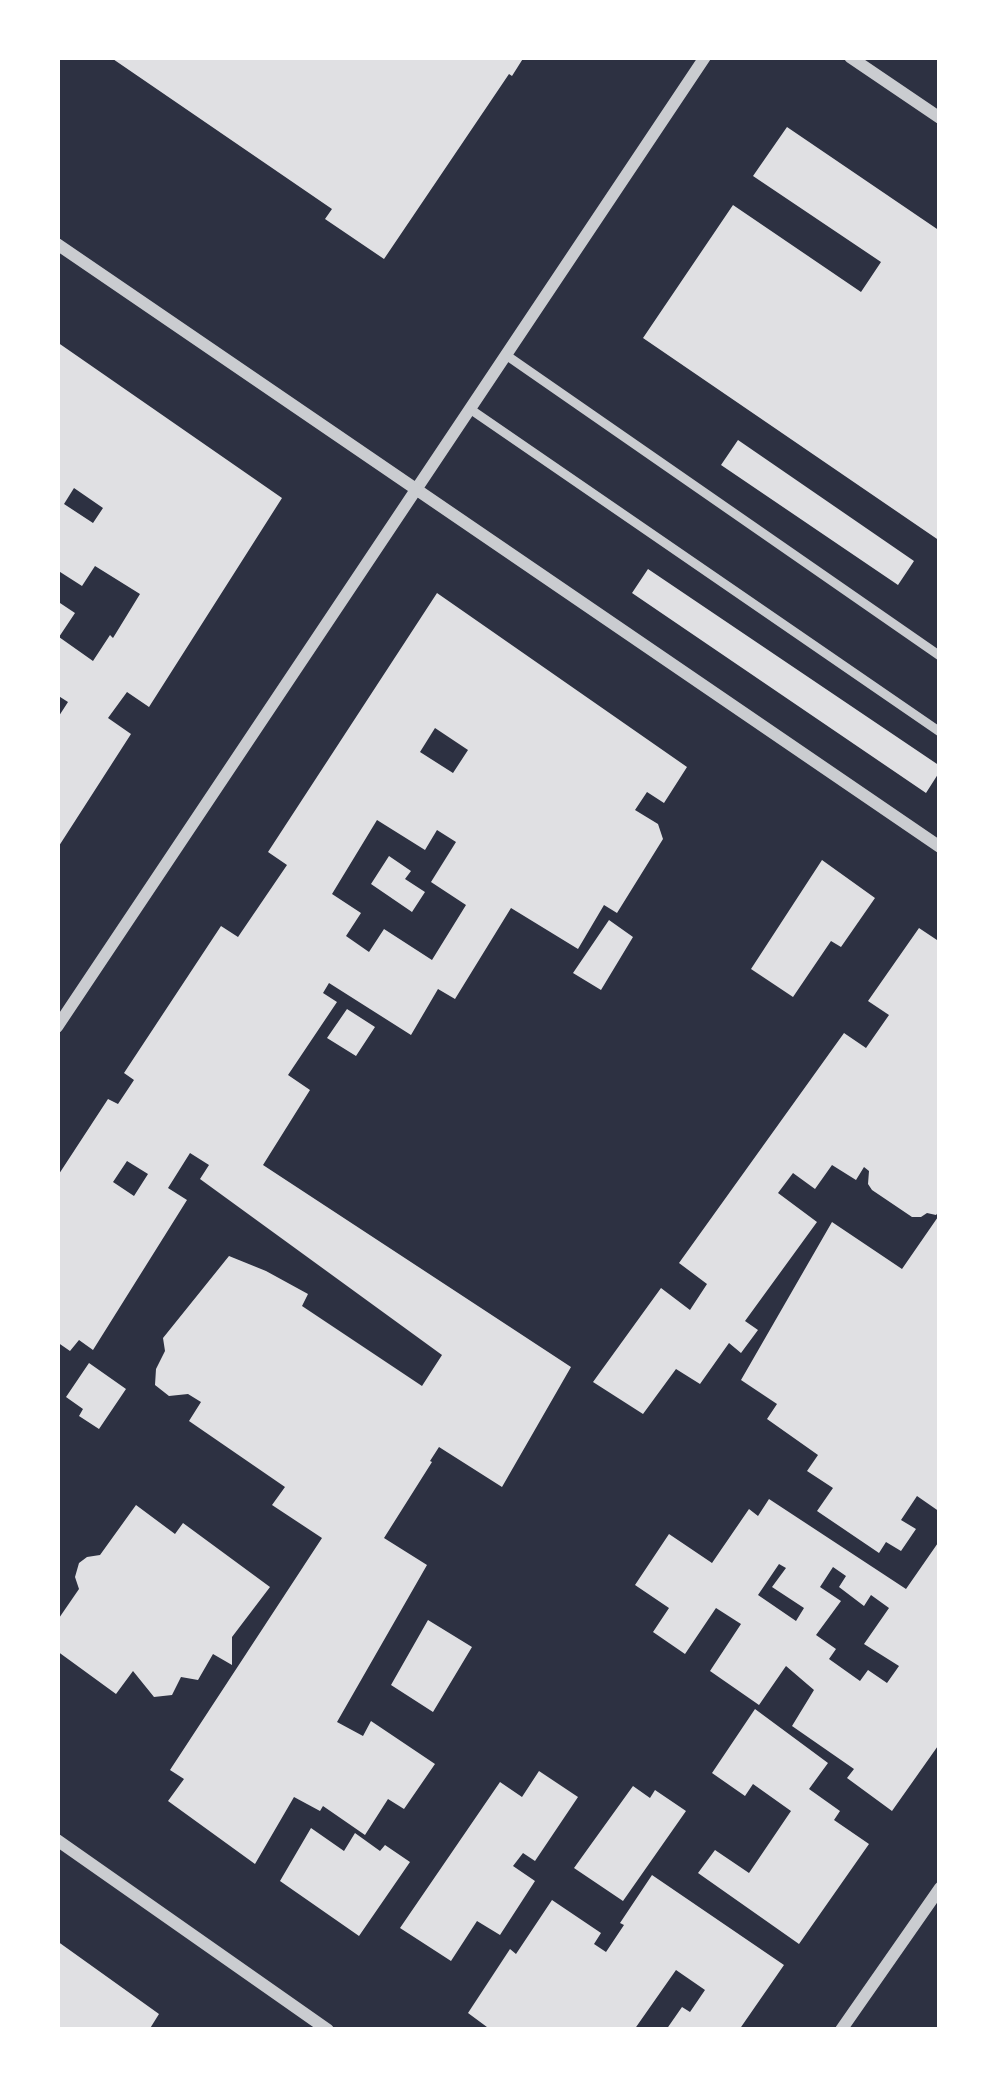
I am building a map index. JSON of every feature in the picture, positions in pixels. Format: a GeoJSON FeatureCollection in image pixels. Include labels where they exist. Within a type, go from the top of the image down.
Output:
{"type":"FeatureCollection","features":[{"type":"Feature","properties":{"kind":"street"},"geometry":{"type":"LineString","coordinates":[[57,1027],[705,57]]}},
{"type":"Feature","properties":{"kind":"street"},"geometry":{"type":"LineString","coordinates":[[850,57],[940,118]]}},
{"type":"Feature","properties":{"kind":"street"},"geometry":{"type":"LineString","coordinates":[[57,244],[940,847]]}},
{"type":"Feature","properties":{"kind":"street"},"geometry":{"type":"LineString","coordinates":[[57,1840],[328,2030]]}},
{"type":"Feature","properties":{"kind":"street"},"geometry":{"type":"LineString","coordinates":[[841,2030],[940,1888]]}},
{"type":"Feature","properties":{"kind":"lane"},"geometry":{"type":"LineString","coordinates":[[506,355],[940,656]]}},
{"type":"Feature","properties":{"kind":"lane"},"geometry":{"type":"LineString","coordinates":[[470,409],[940,732]]}},
{"type":"Feature","properties":{"kind":"building"},"geometry":{"type":"Polygon","coordinates":[[[110,57],[524,57],[384,259],[325,219],[332,209],[110,57]]]}},
{"type":"Feature","properties":{"kind":"building"},"geometry":{"type":"Polygon","coordinates":[[[787,127],[940,231],[940,541],[643,338],[733,205],[861,292],[881,262],[753,176],[787,127]]]}},
{"type":"Feature","properties":{"kind":"building"},"geometry":{"type":"Polygon","coordinates":[[[57,342],[282,498],[149,707],[127,692],[108,718],[131,734],[57,849],[57,719],[68,702],[57,695],[57,601],[75,613],[59,637],[93,661],[140,594],[95,566],[82,586],[57,570],[57,342]],[[74,488],[64,504],[93,523],[103,508],[74,488]]]}},
{"type":"Feature","properties":{"kind":"building"},"geometry":{"type":"Polygon","coordinates":[[[738,440],[914,561],[898,585],[721,465],[738,440]]]}},
{"type":"Feature","properties":{"kind":"building"},"geometry":{"type":"Polygon","coordinates":[[[648,569],[940,766],[926,793],[632,593],[648,569]]]}},
{"type":"Feature","properties":{"kind":"building"},"geometry":{"type":"Polygon","coordinates":[[[437,593],[687,767],[664,803],[647,792],[635,810],[658,824],[663,839],[617,913],[604,905],[578,949],[511,908],[455,999],[438,989],[411,1035],[329,983],[323,993],[337,1002],[288,1075],[310,1090],[263,1165],[571,1367],[502,1487],[439,1447],[384,1538],[427,1565],[337,1722],[363,1736],[371,1721],[435,1764],[404,1809],[388,1799],[365,1835],[323,1806],[320,1811],[294,1797],[255,1864],[168,1801],[184,1779],[170,1770],[322,1538],[272,1505],[285,1487],[189,1421],[201,1402],[188,1394],[169,1396],[155,1385],[165,1351],[163,1338],[229,1256],[308,1294],[302,1306],[422,1386],[442,1355],[200,1179],[209,1165],[190,1153],[168,1188],[187,1200],[93,1350],[79,1340],[70,1351],[57,1342],[57,1177],[108,1099],[118,1104],[134,1080],[124,1073],[221,926],[238,937],[287,865],[268,852],[437,593]],[[435,728],[420,752],[453,773],[468,750],[435,728]],[[377,820],[332,894],[361,913],[346,936],[369,952],[384,929],[432,960],[466,905],[431,882],[456,842],[437,830],[425,850],[377,820]],[[127,1161],[113,1182],[134,1196],[148,1174],[127,1161]]]}},
{"type":"Feature","properties":{"kind":"building"},"geometry":{"type":"Polygon","coordinates":[[[389,856],[411,871],[405,879],[425,892],[412,912],[371,884],[389,856]]]}},
{"type":"Feature","properties":{"kind":"building"},"geometry":{"type":"Polygon","coordinates":[[[822,860],[875,898],[841,947],[831,941],[793,997],[751,969],[822,860]]]}},
{"type":"Feature","properties":{"kind":"building"},"geometry":{"type":"Polygon","coordinates":[[[609,920],[633,937],[601,990],[573,973],[609,920]]]}},
{"type":"Feature","properties":{"kind":"building"},"geometry":{"type":"Polygon","coordinates":[[[919,928],[940,942],[940,1210],[936,1215],[912,1217],[872,1190],[864,1167],[856,1180],[832,1165],[815,1189],[793,1173],[778,1193],[817,1222],[745,1321],[758,1330],[741,1353],[729,1343],[700,1384],[676,1369],[643,1414],[593,1382],[661,1288],[690,1310],[707,1284],[679,1263],[844,1033],[866,1048],[889,1015],[868,1001],[919,928]]]}},
{"type":"Feature","properties":{"kind":"building"},"geometry":{"type":"Polygon","coordinates":[[[347,1009],[375,1027],[356,1056],[327,1038],[347,1009]]]}},
{"type":"Feature","properties":{"kind":"building"},"geometry":{"type":"Polygon","coordinates":[[[940,1214],[940,1512],[917,1496],[901,1520],[916,1529],[901,1551],[886,1542],[879,1553],[817,1511],[833,1488],[807,1471],[818,1455],[767,1419],[777,1404],[741,1380],[832,1222],[902,1269],[940,1214]]]}},
{"type":"Feature","properties":{"kind":"building"},"geometry":{"type":"Polygon","coordinates":[[[89,1363],[126,1389],[99,1429],[79,1416],[83,1409],[66,1397],[89,1363]]]}},
{"type":"Feature","properties":{"kind":"building"},"geometry":{"type":"Polygon","coordinates":[[[769,1499],[906,1589],[940,1540],[940,1743],[892,1811],[847,1778],[854,1769],[792,1726],[814,1690],[786,1666],[759,1705],[710,1671],[741,1624],[716,1608],[685,1654],[653,1632],[669,1608],[635,1585],[669,1534],[712,1563],[749,1509],[758,1516],[769,1499]],[[779,1564],[758,1595],[796,1621],[804,1608],[772,1587],[786,1568],[779,1564]],[[833,1567],[820,1587],[841,1601],[816,1635],[836,1649],[829,1659],[860,1681],[868,1670],[887,1683],[899,1666],[864,1644],[889,1608],[871,1595],[864,1606],[839,1587],[846,1576],[833,1567]]]}},
{"type":"Feature","properties":{"kind":"building"},"geometry":{"type":"Polygon","coordinates":[[[136,1505],[175,1534],[183,1523],[270,1587],[232,1637],[232,1665],[213,1654],[198,1680],[181,1677],[172,1695],[154,1697],[133,1671],[116,1694],[57,1651],[57,1621],[79,1589],[75,1577],[79,1563],[100,1555],[136,1505]]]}},
{"type":"Feature","properties":{"kind":"building"},"geometry":{"type":"Polygon","coordinates":[[[428,1620],[472,1647],[433,1712],[391,1685],[428,1620]]]}},
{"type":"Feature","properties":{"kind":"building"},"geometry":{"type":"Polygon","coordinates":[[[755,1709],[828,1763],[809,1789],[840,1811],[834,1820],[869,1844],[799,1944],[698,1873],[715,1850],[749,1873],[791,1811],[753,1784],[745,1796],[712,1773],[755,1709]]]}},
{"type":"Feature","properties":{"kind":"building"},"geometry":{"type":"Polygon","coordinates":[[[539,1771],[578,1797],[535,1861],[523,1853],[513,1866],[535,1881],[500,1935],[477,1921],[451,1961],[400,1928],[500,1782],[522,1797],[539,1771]]]}},
{"type":"Feature","properties":{"kind":"building"},"geometry":{"type":"Polygon","coordinates":[[[633,1786],[650,1798],[655,1790],[686,1811],[623,1901],[574,1868],[633,1786]]]}},
{"type":"Feature","properties":{"kind":"building"},"geometry":{"type":"Polygon","coordinates":[[[311,1828],[344,1851],[355,1833],[380,1851],[385,1845],[410,1862],[359,1936],[280,1881],[311,1828]]]}},
{"type":"Feature","properties":{"kind":"building"},"geometry":{"type":"Polygon","coordinates":[[[652,1875],[784,1965],[739,2030],[666,2030],[682,2007],[690,2012],[705,1990],[676,1970],[634,2030],[491,2030],[468,2013],[510,1949],[516,1954],[552,1900],[601,1933],[594,1944],[606,1952],[652,1875]]]}},
{"type":"Feature","properties":{"kind":"building"},"geometry":{"type":"Polygon","coordinates":[[[57,1941],[159,2014],[149,2030],[57,2030],[57,1941]]]}}]}
